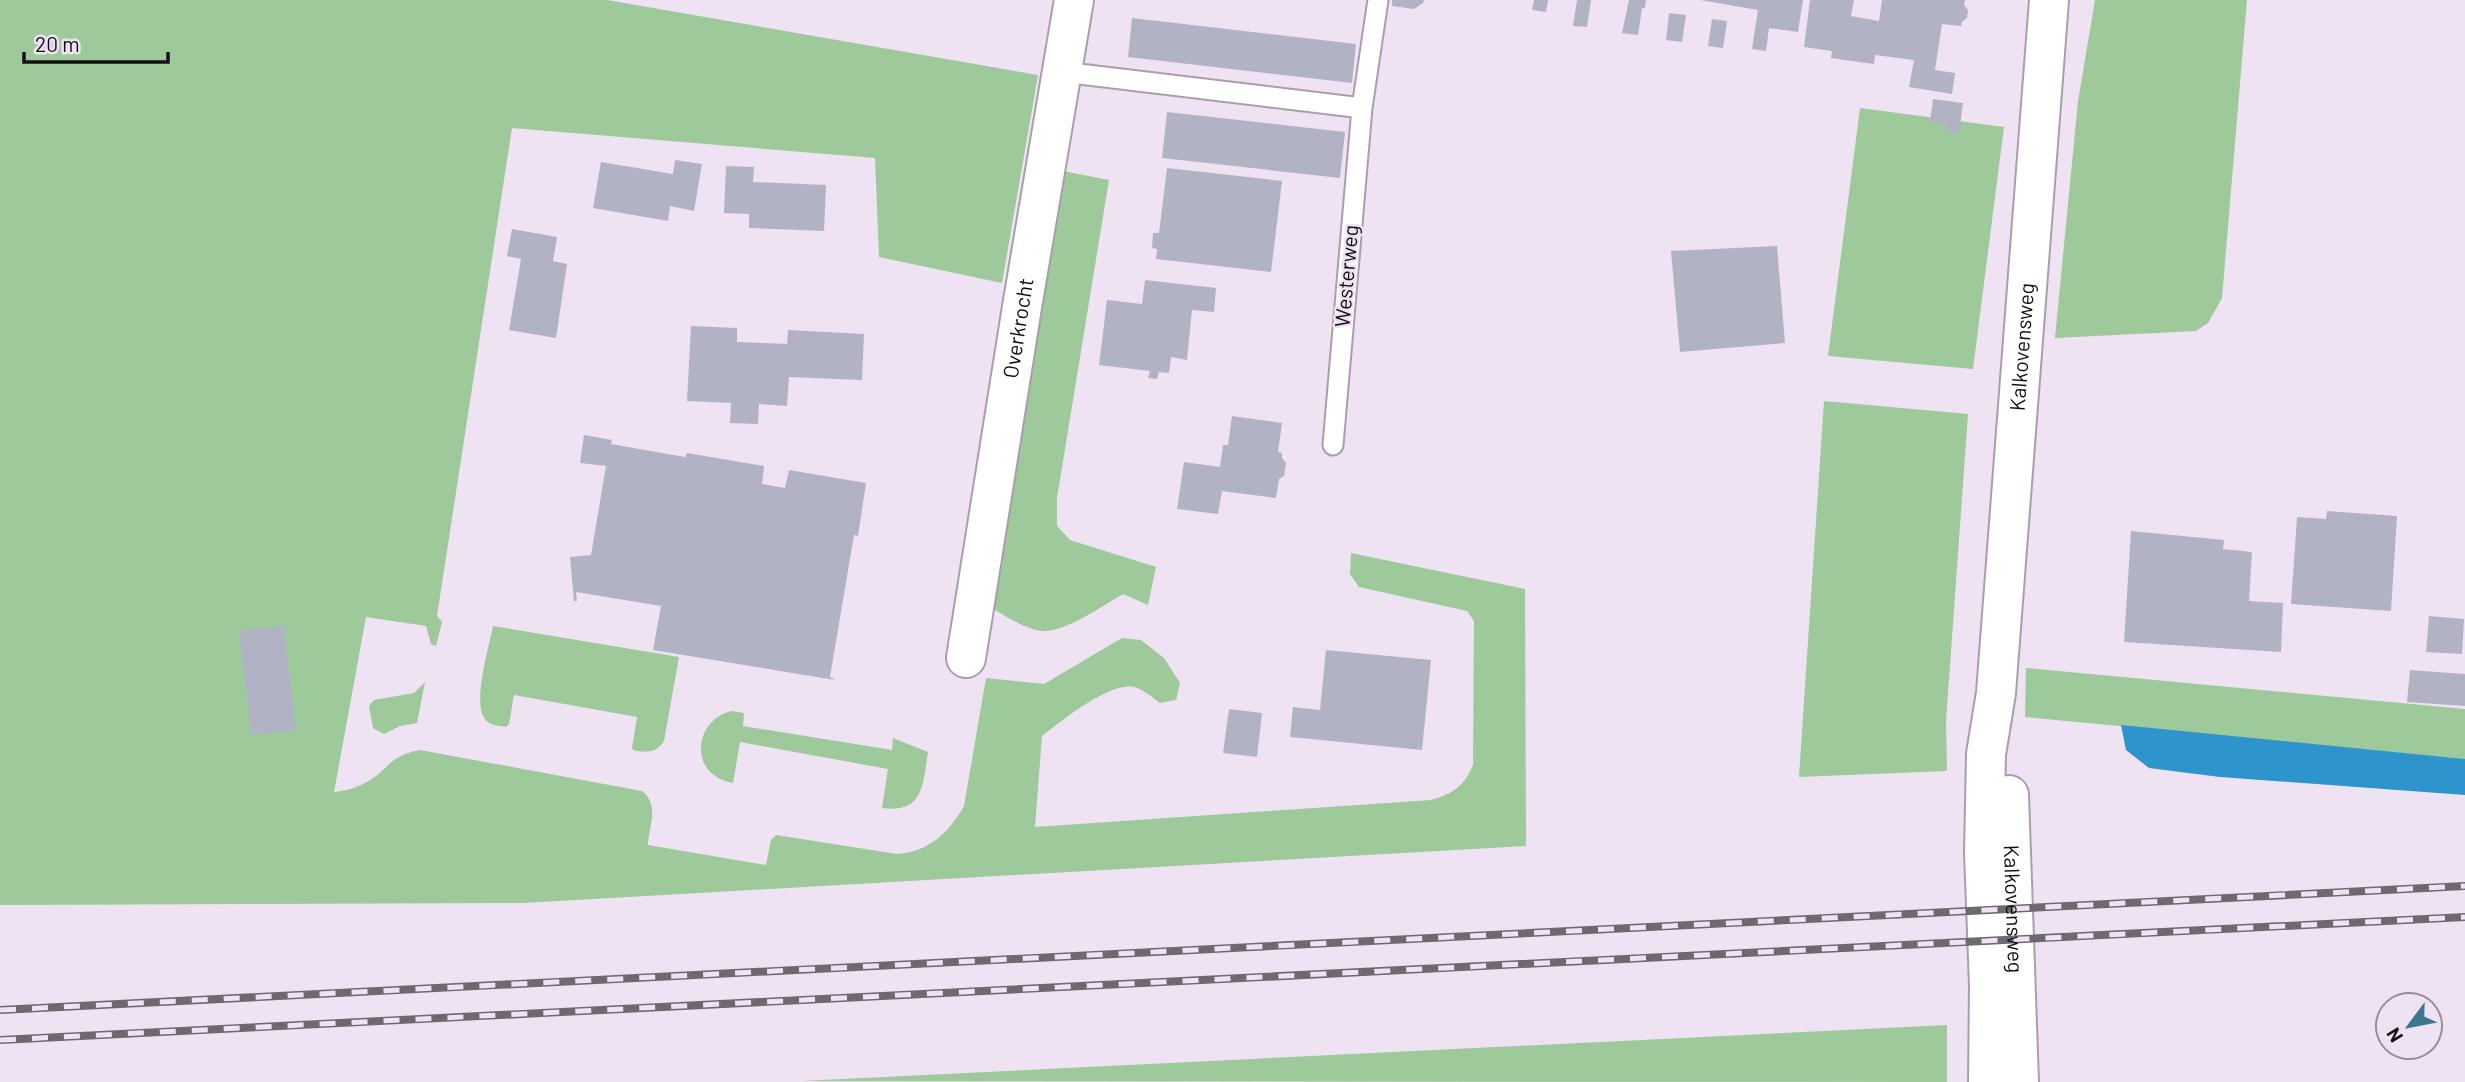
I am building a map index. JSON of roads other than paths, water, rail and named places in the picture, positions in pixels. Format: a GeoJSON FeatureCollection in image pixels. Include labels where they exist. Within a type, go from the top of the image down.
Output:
{"type":"FeatureCollection","features":[{"type":"Feature","properties":{"kind":"street","name":"Overkrocht"},"geometry":{"type":"LineString","coordinates":[[966,658],[1074,0]]}},
{"type":"Feature","properties":{"kind":"street","name":"Kalkovensweg"},"geometry":{"type":"LineString","coordinates":[[1988,1082],[1989,986],[1984,824],[1986,754],[1996,693],[2049,0]]}},
{"type":"Feature","properties":{"kind":"street","name":"Kalkovensweg"},"geometry":{"type":"LineString","coordinates":[[1996,693],[2007,754],[2019,1082]]}},
{"type":"Feature","properties":{"kind":"lane","name":"Westerweg"},"geometry":{"type":"LineString","coordinates":[[1333,445],[1362,108],[1378,0]]}},
{"type":"Feature","properties":{"kind":"lane"},"geometry":{"type":"LineString","coordinates":[[1063,72],[1362,108]]}},
{"type":"Feature","properties":{"kind":"water"},"geometry":{"type":"Polygon","coordinates":[[[2121,725],[2465,759],[2465,795],[2220,777],[2149,768],[2126,750],[2121,725]]]}},
{"type":"Feature","properties":{"kind":"railway"},"geometry":{"type":"LineString","coordinates":[[0,1010],[2465,886]]}},
{"type":"Feature","properties":{"kind":"railway"},"geometry":{"type":"LineString","coordinates":[[0,1040],[2465,917]]}}]}
